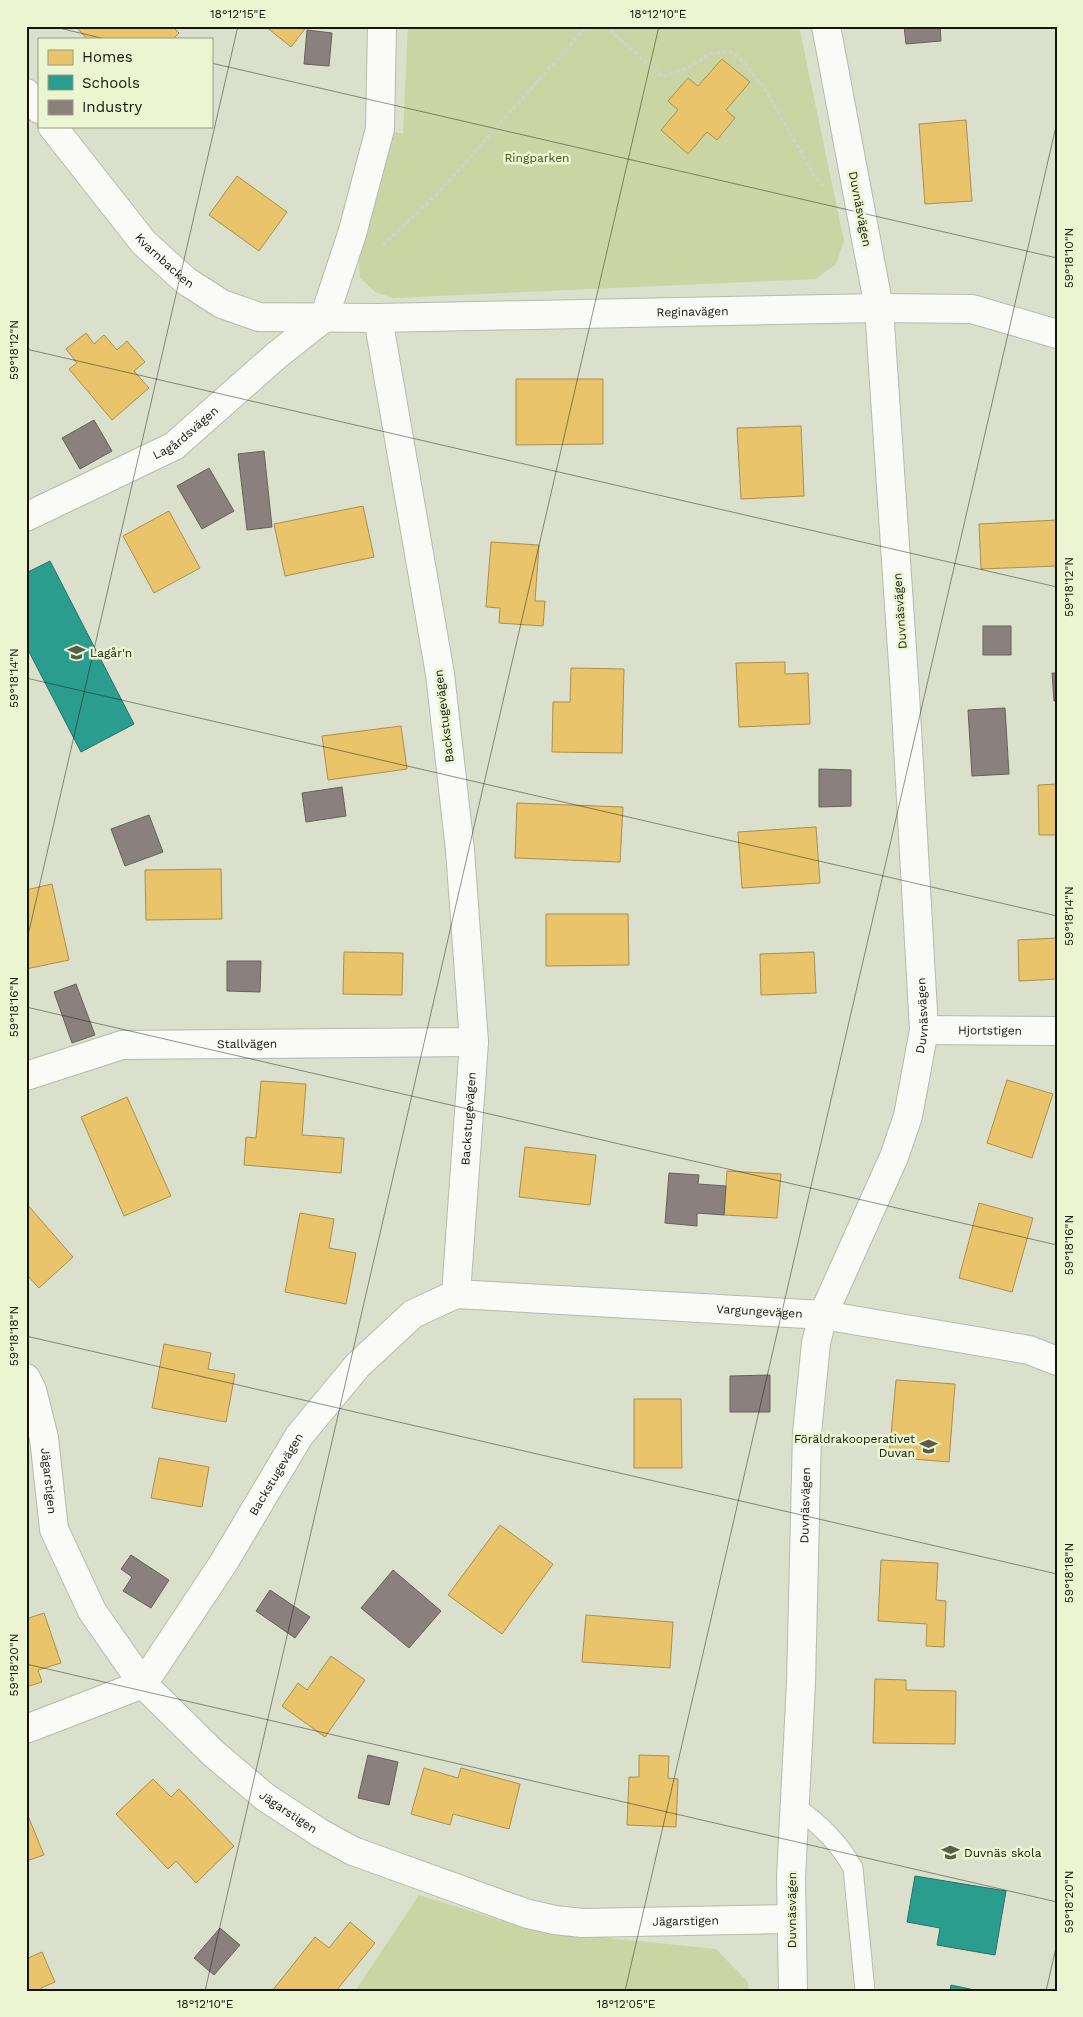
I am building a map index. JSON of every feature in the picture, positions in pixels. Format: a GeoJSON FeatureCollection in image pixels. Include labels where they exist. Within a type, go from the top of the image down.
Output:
{"type":"FeatureCollection","features":[{"type":"Feature","properties":{"kind":"street"},"geometry":{"type":"LineString","coordinates":[[324,318],[352,234],[380,129],[382,26]]}},
{"type":"Feature","properties":{"kind":"street","name":"Duvnäsvägen"},"geometry":{"type":"LineString","coordinates":[[793,1991],[791,1919],[801,1683],[807,1433],[816,1344],[823,1315],[894,1157],[908,1116],[924,1030],[905,694],[879,308],[826,26]]}},
{"type":"Feature","properties":{"kind":"street"},"geometry":{"type":"LineString","coordinates":[[26,93],[38,108]]}},
{"type":"Feature","properties":{"kind":"street","name":"Kvarnbacken"},"geometry":{"type":"LineString","coordinates":[[54,128],[144,242],[186,281],[222,304],[259,317],[324,318]]}},
{"type":"Feature","properties":{"kind":"street","name":"Reginavägen"},"geometry":{"type":"LineString","coordinates":[[324,318],[879,308],[972,309],[1057,334]]}},
{"type":"Feature","properties":{"kind":"street","name":"Lagårdsvägen"},"geometry":{"type":"LineString","coordinates":[[26,517],[174,446],[277,355],[324,318]]}},
{"type":"Feature","properties":{"kind":"street","name":"Backstugevägen"},"geometry":{"type":"LineString","coordinates":[[143,1684],[224,1562],[299,1436],[358,1366],[414,1314],[456,1294],[474,1042],[460,850],[440,674],[378,318]]}},
{"type":"Feature","properties":{"kind":"street","name":"Hjortstigen"},"geometry":{"type":"LineString","coordinates":[[924,1030],[1057,1031]]}},
{"type":"Feature","properties":{"kind":"street","name":"Stallvägen"},"geometry":{"type":"LineString","coordinates":[[26,1076],[122,1045],[474,1042]]}},
{"type":"Feature","properties":{"kind":"street","name":"Vargungevägen"},"geometry":{"type":"LineString","coordinates":[[456,1294],[823,1315],[1029,1350],[1057,1361]]}},
{"type":"Feature","properties":{"kind":"street","name":"Jägarstigen"},"geometry":{"type":"LineString","coordinates":[[26,1378],[32,1390],[44,1438],[54,1528],[92,1611],[143,1684],[214,1754],[265,1797],[353,1851],[528,1914],[573,1922],[791,1919]]}},
{"type":"Feature","properties":{"kind":"street"},"geometry":{"type":"LineString","coordinates":[[26,1729],[143,1684]]}},
{"type":"Feature","properties":{"kind":"lane"},"geometry":{"type":"LineString","coordinates":[[795,1807],[825,1830],[846,1855],[852,1868],[865,1991]]}},
{"type":"Feature","properties":{"kind":"path"},"geometry":{"type":"LineString","coordinates":[[383,245],[439,192],[587,26]]}},
{"type":"Feature","properties":{"kind":"path"},"geometry":{"type":"LineString","coordinates":[[605,26],[663,76],[694,65],[708,54],[729,51],[740,58],[765,89],[814,175],[825,188]]}},
{"type":"Feature","properties":{"kind":"green space","name":"Ringparken"},"geometry":{"type":"Polygon","coordinates":[[[408,26],[799,26],[844,241],[836,264],[816,279],[393,298],[375,292],[360,278],[358,249],[389,132],[403,133],[408,26]]]}},
{"type":"Feature","properties":{"kind":"green space"},"geometry":{"type":"Polygon","coordinates":[[[419,1895],[531,1930],[716,1949],[748,1982],[749,1991],[355,1991],[419,1895]]]}},
{"type":"Feature","properties":{"kind":"building: Homes"},"geometry":{"type":"Polygon","coordinates":[[[79,26],[172,26],[179,33],[174,38],[86,38],[77,28],[79,26]]]}},
{"type":"Feature","properties":{"kind":"building: Homes"},"geometry":{"type":"Polygon","coordinates":[[[265,26],[307,26],[291,47],[265,26]]]}},
{"type":"Feature","properties":{"kind":"building: Homes"},"geometry":{"type":"Polygon","coordinates":[[[722,59],[750,82],[726,110],[735,118],[717,140],[707,132],[688,154],[661,130],[678,110],[668,101],[688,78],[698,86],[722,59]]]}},
{"type":"Feature","properties":{"kind":"building: Homes"},"geometry":{"type":"Polygon","coordinates":[[[966,120],[972,201],[925,204],[919,124],[966,120]]]}},
{"type":"Feature","properties":{"kind":"building: Homes"},"geometry":{"type":"Polygon","coordinates":[[[237,176],[287,212],[259,251],[209,215],[237,176]]]}},
{"type":"Feature","properties":{"kind":"building: Homes"},"geometry":{"type":"Polygon","coordinates":[[[86,333],[94,344],[104,335],[117,350],[127,341],[145,362],[134,371],[149,388],[112,420],[69,369],[77,363],[66,349],[86,333]]]}},
{"type":"Feature","properties":{"kind":"building: Homes"},"geometry":{"type":"Polygon","coordinates":[[[516,379],[603,379],[603,444],[516,445],[516,379]]]}},
{"type":"Feature","properties":{"kind":"building: Homes"},"geometry":{"type":"Polygon","coordinates":[[[801,426],[804,496],[741,499],[737,428],[801,426]]]}},
{"type":"Feature","properties":{"kind":"building: Homes"},"geometry":{"type":"Polygon","coordinates":[[[363,506],[374,557],[285,576],[274,524],[363,506]]]}},
{"type":"Feature","properties":{"kind":"building: Homes"},"geometry":{"type":"Polygon","coordinates":[[[169,511],[200,568],[154,593],[123,536],[169,511]]]}},
{"type":"Feature","properties":{"kind":"building: Homes"},"geometry":{"type":"Polygon","coordinates":[[[1057,520],[1057,566],[981,569],[979,524],[1057,520]]]}},
{"type":"Feature","properties":{"kind":"building: Homes"},"geometry":{"type":"Polygon","coordinates":[[[491,542],[539,545],[535,601],[545,601],[543,626],[499,623],[500,608],[486,607],[491,542]]]}},
{"type":"Feature","properties":{"kind":"building: Homes"},"geometry":{"type":"Polygon","coordinates":[[[785,662],[785,674],[808,673],[810,724],[739,727],[736,663],[785,662]]]}},
{"type":"Feature","properties":{"kind":"building: Homes"},"geometry":{"type":"Polygon","coordinates":[[[571,668],[624,669],[622,753],[552,752],[553,702],[570,702],[571,668]]]}},
{"type":"Feature","properties":{"kind":"building: Homes"},"geometry":{"type":"Polygon","coordinates":[[[401,726],[407,769],[328,780],[322,736],[401,726]]]}},
{"type":"Feature","properties":{"kind":"building: Homes"},"geometry":{"type":"Polygon","coordinates":[[[1057,784],[1057,835],[1039,835],[1038,785],[1057,784]]]}},
{"type":"Feature","properties":{"kind":"building: Homes"},"geometry":{"type":"Polygon","coordinates":[[[517,803],[623,807],[620,862],[515,858],[517,803]]]}},
{"type":"Feature","properties":{"kind":"building: Homes"},"geometry":{"type":"Polygon","coordinates":[[[816,827],[820,883],[742,888],[738,832],[816,827]]]}},
{"type":"Feature","properties":{"kind":"building: Homes"},"geometry":{"type":"Polygon","coordinates":[[[221,869],[222,919],[146,920],[145,870],[221,869]]]}},
{"type":"Feature","properties":{"kind":"building: Homes"},"geometry":{"type":"Polygon","coordinates":[[[52,884],[69,960],[26,969],[26,890],[52,884]]]}},
{"type":"Feature","properties":{"kind":"building: Homes"},"geometry":{"type":"Polygon","coordinates":[[[546,914],[628,914],[629,965],[546,966],[546,914]]]}},
{"type":"Feature","properties":{"kind":"building: Homes"},"geometry":{"type":"Polygon","coordinates":[[[1057,938],[1057,979],[1019,981],[1018,940],[1057,938]]]}},
{"type":"Feature","properties":{"kind":"building: Homes"},"geometry":{"type":"Polygon","coordinates":[[[344,952],[403,953],[402,995],[343,994],[344,952]]]}},
{"type":"Feature","properties":{"kind":"building: Homes"},"geometry":{"type":"Polygon","coordinates":[[[814,952],[816,993],[761,995],[760,954],[814,952]]]}},
{"type":"Feature","properties":{"kind":"building: Homes"},"geometry":{"type":"Polygon","coordinates":[[[1007,1080],[1053,1094],[1032,1158],[987,1143],[1007,1080]]]}},
{"type":"Feature","properties":{"kind":"building: Homes"},"geometry":{"type":"Polygon","coordinates":[[[261,1081],[306,1084],[302,1135],[344,1138],[341,1173],[244,1165],[246,1137],[256,1138],[261,1081]]]}},
{"type":"Feature","properties":{"kind":"building: Homes"},"geometry":{"type":"Polygon","coordinates":[[[127,1097],[171,1196],[124,1216],[81,1117],[127,1097]]]}},
{"type":"Feature","properties":{"kind":"building: Homes"},"geometry":{"type":"Polygon","coordinates":[[[525,1147],[596,1155],[590,1205],[519,1197],[525,1147]]]}},
{"type":"Feature","properties":{"kind":"building: Homes"},"geometry":{"type":"Polygon","coordinates":[[[727,1171],[781,1174],[777,1218],[724,1215],[727,1171]]]}},
{"type":"Feature","properties":{"kind":"building: Homes"},"geometry":{"type":"Polygon","coordinates":[[[26,1203],[73,1257],[39,1288],[26,1274],[26,1203]]]}},
{"type":"Feature","properties":{"kind":"building: Homes"},"geometry":{"type":"Polygon","coordinates":[[[979,1203],[1033,1218],[1012,1292],[959,1278],[979,1203]]]}},
{"type":"Feature","properties":{"kind":"building: Homes"},"geometry":{"type":"Polygon","coordinates":[[[300,1213],[334,1219],[329,1248],[356,1253],[346,1304],[285,1292],[300,1213]]]}},
{"type":"Feature","properties":{"kind":"building: Homes"},"geometry":{"type":"Polygon","coordinates":[[[164,1344],[211,1353],[208,1369],[235,1374],[226,1422],[152,1408],[164,1344]]]}},
{"type":"Feature","properties":{"kind":"building: Homes"},"geometry":{"type":"Polygon","coordinates":[[[896,1380],[955,1384],[949,1462],[889,1457],[896,1380]]]}},
{"type":"Feature","properties":{"kind":"building: Homes"},"geometry":{"type":"Polygon","coordinates":[[[634,1399],[681,1399],[682,1468],[634,1468],[634,1399]]]}},
{"type":"Feature","properties":{"kind":"building: Homes"},"geometry":{"type":"Polygon","coordinates":[[[159,1458],[209,1467],[202,1507],[151,1498],[159,1458]]]}},
{"type":"Feature","properties":{"kind":"building: Homes"},"geometry":{"type":"Polygon","coordinates":[[[500,1525],[553,1564],[502,1634],[448,1595],[500,1525]]]}},
{"type":"Feature","properties":{"kind":"building: Homes"},"geometry":{"type":"Polygon","coordinates":[[[881,1560],[938,1563],[936,1600],[946,1601],[944,1647],[926,1646],[927,1624],[878,1621],[881,1560]]]}},
{"type":"Feature","properties":{"kind":"building: Homes"},"geometry":{"type":"Polygon","coordinates":[[[44,1613],[61,1663],[38,1670],[42,1682],[26,1687],[26,1619],[44,1613]]]}},
{"type":"Feature","properties":{"kind":"building: Homes"},"geometry":{"type":"Polygon","coordinates":[[[586,1615],[673,1622],[670,1668],[582,1662],[586,1615]]]}},
{"type":"Feature","properties":{"kind":"building: Homes"},"geometry":{"type":"Polygon","coordinates":[[[331,1656],[365,1680],[325,1737],[282,1706],[298,1683],[307,1690],[331,1656]]]}},
{"type":"Feature","properties":{"kind":"building: Homes"},"geometry":{"type":"Polygon","coordinates":[[[875,1679],[906,1680],[906,1690],[956,1691],[955,1744],[873,1743],[875,1679]]]}},
{"type":"Feature","properties":{"kind":"building: Homes"},"geometry":{"type":"Polygon","coordinates":[[[639,1755],[669,1756],[668,1778],[678,1779],[676,1827],[627,1825],[629,1777],[639,1777],[639,1755]]]}},
{"type":"Feature","properties":{"kind":"building: Homes"},"geometry":{"type":"Polygon","coordinates":[[[424,1768],[458,1778],[461,1768],[520,1784],[509,1829],[453,1814],[450,1825],[411,1814],[424,1768]]]}},
{"type":"Feature","properties":{"kind":"building: Homes"},"geometry":{"type":"Polygon","coordinates":[[[153,1779],[171,1797],[179,1789],[234,1846],[196,1883],[176,1861],[168,1869],[116,1814],[153,1779]]]}},
{"type":"Feature","properties":{"kind":"building: Homes"},"geometry":{"type":"Polygon","coordinates":[[[26,1811],[44,1855],[26,1861],[26,1811]]]}},
{"type":"Feature","properties":{"kind":"building: Homes"},"geometry":{"type":"Polygon","coordinates":[[[350,1922],[375,1943],[336,1991],[272,1991],[315,1937],[329,1948],[350,1922]]]}},
{"type":"Feature","properties":{"kind":"building: Homes"},"geometry":{"type":"Polygon","coordinates":[[[42,1952],[55,1982],[41,1988],[42,1991],[26,1991],[26,1959],[42,1952]]]}},
{"type":"Feature","properties":{"kind":"building: Schools"},"geometry":{"type":"Polygon","coordinates":[[[50,561],[134,724],[81,752],[26,646],[26,573],[50,561]]]}},
{"type":"Feature","properties":{"kind":"building: Schools"},"geometry":{"type":"Polygon","coordinates":[[[915,1876],[1006,1891],[995,1955],[937,1945],[940,1928],[907,1922],[915,1876]]]}},
{"type":"Feature","properties":{"kind":"building: Schools"},"geometry":{"type":"Polygon","coordinates":[[[951,1985],[979,1991],[950,1991],[951,1985]]]}},
{"type":"Feature","properties":{"kind":"building: Industry"},"geometry":{"type":"Polygon","coordinates":[[[904,26],[940,26],[941,41],[906,44],[904,26]]]}},
{"type":"Feature","properties":{"kind":"building: Industry"},"geometry":{"type":"Polygon","coordinates":[[[307,30],[332,33],[329,66],[304,64],[307,30]]]}},
{"type":"Feature","properties":{"kind":"building: Industry"},"geometry":{"type":"Polygon","coordinates":[[[94,420],[112,451],[80,469],[62,438],[94,420]]]}},
{"type":"Feature","properties":{"kind":"building: Industry"},"geometry":{"type":"Polygon","coordinates":[[[264,451],[272,527],[247,530],[238,454],[264,451]]]}},
{"type":"Feature","properties":{"kind":"building: Industry"},"geometry":{"type":"Polygon","coordinates":[[[209,468],[234,511],[202,529],[177,486],[209,468]]]}},
{"type":"Feature","properties":{"kind":"building: Industry"},"geometry":{"type":"Polygon","coordinates":[[[983,626],[1011,626],[1011,655],[983,655],[983,626]]]}},
{"type":"Feature","properties":{"kind":"building: Industry"},"geometry":{"type":"Polygon","coordinates":[[[1052,673],[1057,673],[1057,700],[1054,701],[1052,673]]]}},
{"type":"Feature","properties":{"kind":"building: Industry"},"geometry":{"type":"Polygon","coordinates":[[[1005,708],[1009,774],[972,776],[968,710],[1005,708]]]}},
{"type":"Feature","properties":{"kind":"building: Industry"},"geometry":{"type":"Polygon","coordinates":[[[819,769],[851,770],[851,806],[819,807],[819,769]]]}},
{"type":"Feature","properties":{"kind":"building: Industry"},"geometry":{"type":"Polygon","coordinates":[[[342,787],[346,816],[306,822],[302,793],[342,787]]]}},
{"type":"Feature","properties":{"kind":"building: Industry"},"geometry":{"type":"Polygon","coordinates":[[[149,815],[163,852],[125,866],[111,829],[149,815]]]}},
{"type":"Feature","properties":{"kind":"building: Industry"},"geometry":{"type":"Polygon","coordinates":[[[227,961],[261,961],[260,992],[227,991],[227,961]]]}},
{"type":"Feature","properties":{"kind":"building: Industry"},"geometry":{"type":"Polygon","coordinates":[[[76,984],[95,1035],[72,1043],[54,992],[76,984]]]}},
{"type":"Feature","properties":{"kind":"building: Industry"},"geometry":{"type":"Polygon","coordinates":[[[669,1173],[699,1175],[698,1184],[726,1186],[724,1215],[697,1213],[697,1226],[665,1223],[669,1173]]]}},
{"type":"Feature","properties":{"kind":"building: Industry"},"geometry":{"type":"Polygon","coordinates":[[[770,1375],[770,1412],[730,1412],[730,1376],[770,1375]]]}},
{"type":"Feature","properties":{"kind":"building: Industry"},"geometry":{"type":"Polygon","coordinates":[[[131,1555],[169,1580],[151,1608],[123,1591],[132,1577],[121,1569],[131,1555]]]}},
{"type":"Feature","properties":{"kind":"building: Industry"},"geometry":{"type":"Polygon","coordinates":[[[393,1570],[441,1611],[409,1648],[361,1608],[393,1570]]]}},
{"type":"Feature","properties":{"kind":"building: Industry"},"geometry":{"type":"Polygon","coordinates":[[[270,1590],[310,1617],[295,1638],[256,1611],[270,1590]]]}},
{"type":"Feature","properties":{"kind":"building: Industry"},"geometry":{"type":"Polygon","coordinates":[[[368,1755],[398,1762],[389,1805],[358,1798],[368,1755]]]}},
{"type":"Feature","properties":{"kind":"building: Industry"},"geometry":{"type":"Polygon","coordinates":[[[220,1928],[240,1945],[214,1975],[194,1958],[220,1928]]]}},
{"type":"Feature","properties":{"kind":"place","name":"Lagår'n"},"geometry":{"type":"Point","coordinates":[76,653]}},
{"type":"Feature","properties":{"kind":"place","name":"Föräldrakooperativet Duvan"},"geometry":{"type":"Point","coordinates":[929,1446]}},
{"type":"Feature","properties":{"kind":"place","name":"Duvnäs skola"},"geometry":{"type":"Point","coordinates":[950,1853]}}]}
